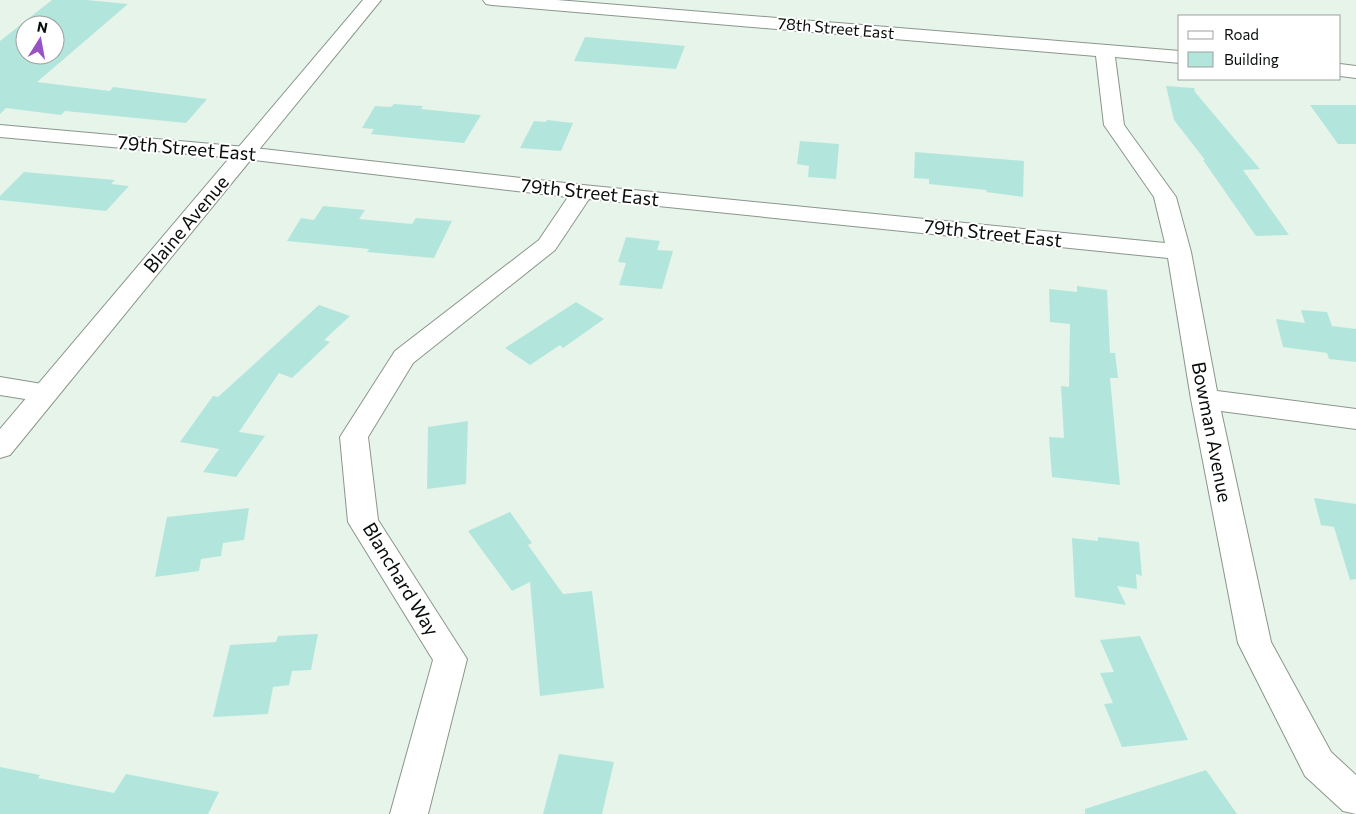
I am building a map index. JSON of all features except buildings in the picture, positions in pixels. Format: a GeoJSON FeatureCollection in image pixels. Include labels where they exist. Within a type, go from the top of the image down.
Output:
{"type":"FeatureCollection","features":[{"type":"Feature","properties":{"kind":"street","name":"Blaine Avenue"},"geometry":{"type":"LineString","coordinates":[[0,448],[372,0]]}},
{"type":"Feature","properties":{"kind":"street","name":"78th Street East"},"geometry":{"type":"LineString","coordinates":[[492,0],[1178,57]]}},
{"type":"Feature","properties":{"kind":"street","name":"Bowman Avenue"},"geometry":{"type":"LineString","coordinates":[[1105,51],[1114,125],[1165,197],[1180,252],[1205,399],[1255,643],[1318,764],[1356,799]]}},
{"type":"Feature","properties":{"kind":"street"},"geometry":{"type":"LineString","coordinates":[[1341,70],[1356,72]]}},
{"type":"Feature","properties":{"kind":"street","name":"79th Street East"},"geometry":{"type":"LineString","coordinates":[[0,131],[246,154],[582,192],[1180,252]]}},
{"type":"Feature","properties":{"kind":"street","name":"Blanchard Way"},"geometry":{"type":"LineString","coordinates":[[409,814],[450,659],[363,522],[354,437],[404,357],[547,245],[582,192]]}},
{"type":"Feature","properties":{"kind":"street"},"geometry":{"type":"LineString","coordinates":[[0,386],[44,393]]}},
{"type":"Feature","properties":{"kind":"street"},"geometry":{"type":"LineString","coordinates":[[1205,399],[1356,419]]}}]}
